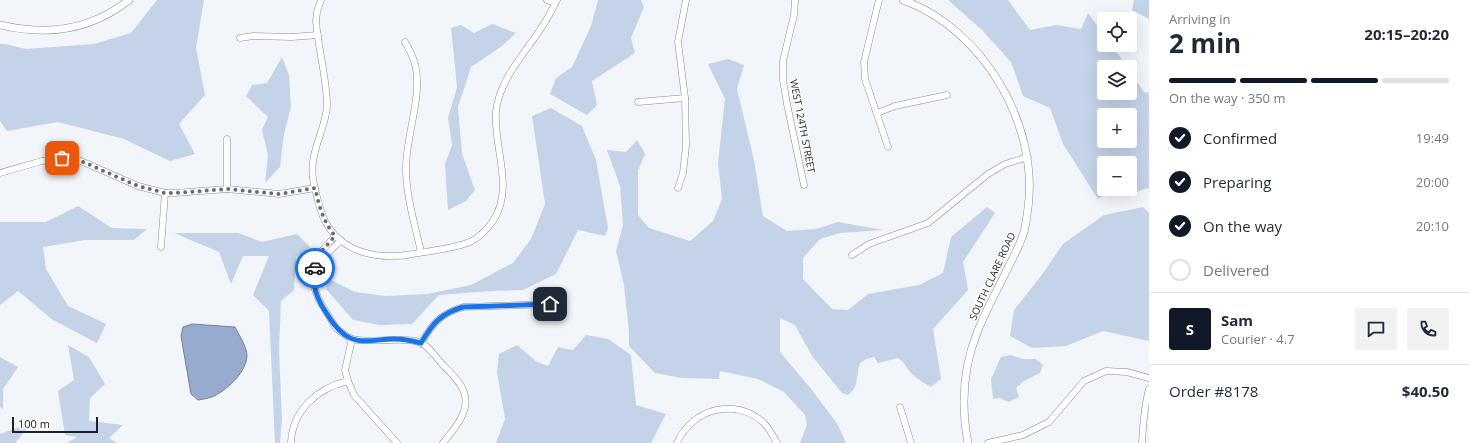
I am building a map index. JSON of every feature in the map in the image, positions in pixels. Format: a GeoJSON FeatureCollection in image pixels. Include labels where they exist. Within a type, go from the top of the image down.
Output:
{"type":"FeatureCollection","features":[{"type":"Feature","properties":{"kind":"street"},"geometry":{"type":"LineString","coordinates":[[0,25],[25,30],[70,28],[100,18],[129,0]]}},
{"type":"Feature","properties":{"kind":"street"},"geometry":{"type":"LineString","coordinates":[[321,0],[316,21],[327,96],[326,109],[313,162],[312,171],[315,188],[321,212],[335,236],[359,251],[378,256],[400,256],[459,245],[472,241],[483,233],[494,220],[502,202],[503,184],[496,113],[499,97],[515,67],[548,18],[556,2],[547,0]]}},
{"type":"Feature","properties":{"kind":"street"},"geometry":{"type":"LineString","coordinates":[[678,188],[683,173],[687,131],[686,98],[678,42],[686,0]]}},
{"type":"Feature","properties":{"kind":"street","name":"WEST 124TH STREET"},"geometry":{"type":"LineString","coordinates":[[795,0],[794,16],[783,61],[783,80],[786,104],[804,185]]}},
{"type":"Feature","properties":{"kind":"street"},"geometry":{"type":"LineString","coordinates":[[879,0],[864,62],[865,79],[888,147]]}},
{"type":"Feature","properties":{"kind":"street","name":"SOUTH CLARE ROAD"},"geometry":{"type":"LineString","coordinates":[[903,0],[916,5],[948,25],[981,56],[1001,85],[1019,123],[1028,157],[1030,194],[1024,231],[977,332],[967,365],[964,403],[968,443]]}},
{"type":"Feature","properties":{"kind":"street"},"geometry":{"type":"LineString","coordinates":[[240,38],[254,36],[292,37],[318,35]]}},
{"type":"Feature","properties":{"kind":"street"},"geometry":{"type":"LineString","coordinates":[[405,42],[416,65],[417,78],[417,91],[406,155],[406,169],[407,185],[420,252]]}},
{"type":"Feature","properties":{"kind":"street"},"geometry":{"type":"LineString","coordinates":[[877,113],[895,106],[946,95]]}},
{"type":"Feature","properties":{"kind":"street"},"geometry":{"type":"LineString","coordinates":[[638,102],[686,98]]}},
{"type":"Feature","properties":{"kind":"street"},"geometry":{"type":"LineString","coordinates":[[227,139],[227,189]]}},
{"type":"Feature","properties":{"kind":"street"},"geometry":{"type":"LineString","coordinates":[[852,256],[869,244],[928,223],[988,174],[1005,164],[1028,157]]}},
{"type":"Feature","properties":{"kind":"street"},"geometry":{"type":"LineString","coordinates":[[0,173],[42,161],[62,158],[81,161],[138,186],[165,193],[227,189],[279,194],[315,188]]}},
{"type":"Feature","properties":{"kind":"street"},"geometry":{"type":"LineString","coordinates":[[161,247],[165,193]]}},
{"type":"Feature","properties":{"kind":"street"},"geometry":{"type":"LineString","coordinates":[[335,236],[320,253],[314,272],[314,287],[319,300],[336,328],[345,335],[352,339],[367,341],[395,339],[421,343],[436,357],[456,380],[464,391],[464,411],[457,426],[442,443]]}},
{"type":"Feature","properties":{"kind":"street"},"geometry":{"type":"LineString","coordinates":[[318,262],[341,240]]}},
{"type":"Feature","properties":{"kind":"street"},"geometry":{"type":"LineString","coordinates":[[421,343],[431,326],[439,319],[450,311],[463,307],[550,304]]}},
{"type":"Feature","properties":{"kind":"street"},"geometry":{"type":"LineString","coordinates":[[352,339],[345,370],[354,395],[397,443]]}},
{"type":"Feature","properties":{"kind":"street"},"geometry":{"type":"LineString","coordinates":[[988,443],[1023,435],[1049,422],[1084,381],[1106,371],[1127,372],[1149,378]]}},
{"type":"Feature","properties":{"kind":"street"},"geometry":{"type":"LineString","coordinates":[[291,443],[294,422],[302,410],[316,395],[339,383],[348,381]]}},
{"type":"Feature","properties":{"kind":"street"},"geometry":{"type":"LineString","coordinates":[[1142,443],[1145,403],[1149,390]]}},
{"type":"Feature","properties":{"kind":"street"},"geometry":{"type":"LineString","coordinates":[[900,407],[911,443]]}},
{"type":"Feature","properties":{"kind":"street"},"geometry":{"type":"LineString","coordinates":[[677,443],[687,427],[693,421],[708,412],[725,409],[746,412],[755,416],[764,423],[777,443]]}},
{"type":"Feature","properties":{"kind":"shaded area"},"geometry":{"type":"Polygon","coordinates":[[[157,0],[204,0],[196,48],[205,95],[179,124],[195,154],[170,161],[124,139],[58,122],[7,131],[0,121],[0,44],[26,49],[94,44],[131,33],[157,0]]]}},
{"type":"Feature","properties":{"kind":"shaded area"},"geometry":{"type":"Polygon","coordinates":[[[598,0],[641,0],[644,7],[631,38],[635,53],[592,81],[597,105],[587,115],[550,94],[556,78],[572,67],[591,26],[598,0]]]}},
{"type":"Feature","properties":{"kind":"shaded area"},"geometry":{"type":"Polygon","coordinates":[[[948,0],[1008,0],[1030,30],[1056,25],[1081,29],[1088,13],[1097,25],[1097,52],[1117,52],[1122,60],[1097,60],[1097,100],[1137,100],[1137,82],[1144,92],[1149,93],[1149,189],[1147,188],[1137,192],[1137,156],[1097,156],[1097,196],[1103,196],[1098,199],[1063,144],[1050,108],[1023,96],[1011,62],[982,30],[948,0]]]}},
{"type":"Feature","properties":{"kind":"shaded area"},"geometry":{"type":"Polygon","coordinates":[[[1134,0],[1149,0],[1149,19],[1132,10],[1134,0]]]}},
{"type":"Feature","properties":{"kind":"shaded area"},"geometry":{"type":"Polygon","coordinates":[[[492,24],[516,33],[502,46],[471,67],[458,107],[462,154],[475,190],[466,201],[448,210],[445,164],[452,145],[448,118],[457,87],[451,28],[461,25],[474,33],[492,24]]]}},
{"type":"Feature","properties":{"kind":"shaded area"},"geometry":{"type":"Polygon","coordinates":[[[282,57],[289,75],[291,107],[284,134],[280,167],[265,183],[268,155],[262,130],[268,117],[246,96],[252,85],[267,83],[282,57]]]}},
{"type":"Feature","properties":{"kind":"shaded area"},"geometry":{"type":"Polygon","coordinates":[[[728,59],[744,65],[737,89],[754,160],[763,216],[787,231],[816,229],[838,222],[883,230],[840,233],[820,239],[803,258],[803,279],[832,309],[848,310],[868,294],[919,285],[943,273],[951,237],[987,207],[995,213],[963,262],[968,290],[933,329],[941,379],[931,387],[913,375],[898,358],[878,363],[874,357],[866,359],[860,363],[856,385],[852,392],[848,395],[842,393],[812,356],[795,325],[780,318],[780,352],[812,390],[838,425],[846,443],[800,443],[807,425],[805,415],[784,392],[758,379],[720,371],[719,379],[682,378],[655,373],[629,346],[624,285],[616,251],[623,225],[620,186],[607,150],[626,152],[637,140],[645,154],[638,171],[638,215],[649,228],[690,241],[713,221],[722,199],[718,163],[725,99],[708,64],[728,59]]]}},
{"type":"Feature","properties":{"kind":"shaded area"},"geometry":{"type":"Polygon","coordinates":[[[551,108],[582,126],[596,160],[608,228],[605,236],[578,230],[556,274],[523,290],[439,295],[412,324],[379,325],[353,320],[326,289],[329,279],[355,292],[385,296],[427,294],[471,285],[513,263],[531,239],[545,204],[532,116],[551,108]]]}},
{"type":"Feature","properties":{"kind":"shaded area"},"geometry":{"type":"Polygon","coordinates":[[[78,206],[112,228],[147,229],[134,240],[85,240],[43,247],[46,269],[68,306],[106,324],[97,343],[53,320],[18,291],[0,305],[0,222],[46,222],[78,206]]]}},
{"type":"Feature","properties":{"kind":"shaded area"},"geometry":{"type":"Polygon","coordinates":[[[1143,207],[1149,213],[1149,341],[1103,331],[1066,346],[1032,348],[1010,336],[1014,310],[1041,276],[1063,244],[1104,215],[1143,207]]]}},
{"type":"Feature","properties":{"kind":"shaded area"},"geometry":{"type":"Polygon","coordinates":[[[174,233],[238,233],[262,242],[297,234],[310,247],[296,257],[294,290],[281,301],[279,350],[282,419],[280,443],[275,443],[269,311],[253,295],[269,256],[243,256],[231,284],[219,252],[174,233]]]}},
{"type":"Feature","properties":{"kind":"shaded area"},"geometry":{"type":"Polygon","coordinates":[[[192,324],[235,327],[247,352],[244,368],[231,384],[214,396],[198,400],[191,394],[181,336],[183,327],[192,324]]]}},
{"type":"Feature","properties":{"kind":"shaded area"},"geometry":{"type":"Polygon","coordinates":[[[586,335],[608,339],[631,355],[636,405],[666,414],[651,443],[496,443],[505,419],[497,372],[499,354],[517,345],[537,362],[548,366],[558,347],[573,350],[586,335]]]}},
{"type":"Feature","properties":{"kind":"shaded area"},"geometry":{"type":"Polygon","coordinates":[[[68,345],[89,357],[105,384],[90,398],[89,421],[123,425],[109,438],[117,443],[67,443],[77,437],[65,435],[58,391],[74,380],[68,345]]]}},
{"type":"Feature","properties":{"kind":"shaded area"},"geometry":{"type":"Polygon","coordinates":[[[1010,355],[1023,359],[1036,359],[1043,365],[1040,373],[1024,381],[1016,388],[1019,397],[1009,402],[1000,398],[993,399],[991,379],[1001,357],[1010,355]]]}},
{"type":"Feature","properties":{"kind":"shaded area"},"geometry":{"type":"Polygon","coordinates":[[[0,357],[18,367],[3,389],[3,409],[0,407],[0,357]]]}},
{"type":"Feature","properties":{"kind":"shaded area"},"geometry":{"type":"Polygon","coordinates":[[[32,423],[15,443],[0,443],[0,434],[32,423]]]}},
{"type":"Feature","properties":{"kind":"way so far"},"geometry":{"type":"LineString","coordinates":[[62,158],[81,161],[138,186],[165,193],[227,189],[279,194],[315,188],[321,212],[335,236],[320,253],[315,268]]}},
{"type":"Feature","properties":{"kind":"route"},"geometry":{"type":"LineString","coordinates":[[315,268],[314,287],[319,300],[336,328],[352,339],[367,341],[395,339],[421,343],[431,326],[439,319],[450,311],[463,307],[550,304]]}}]}
